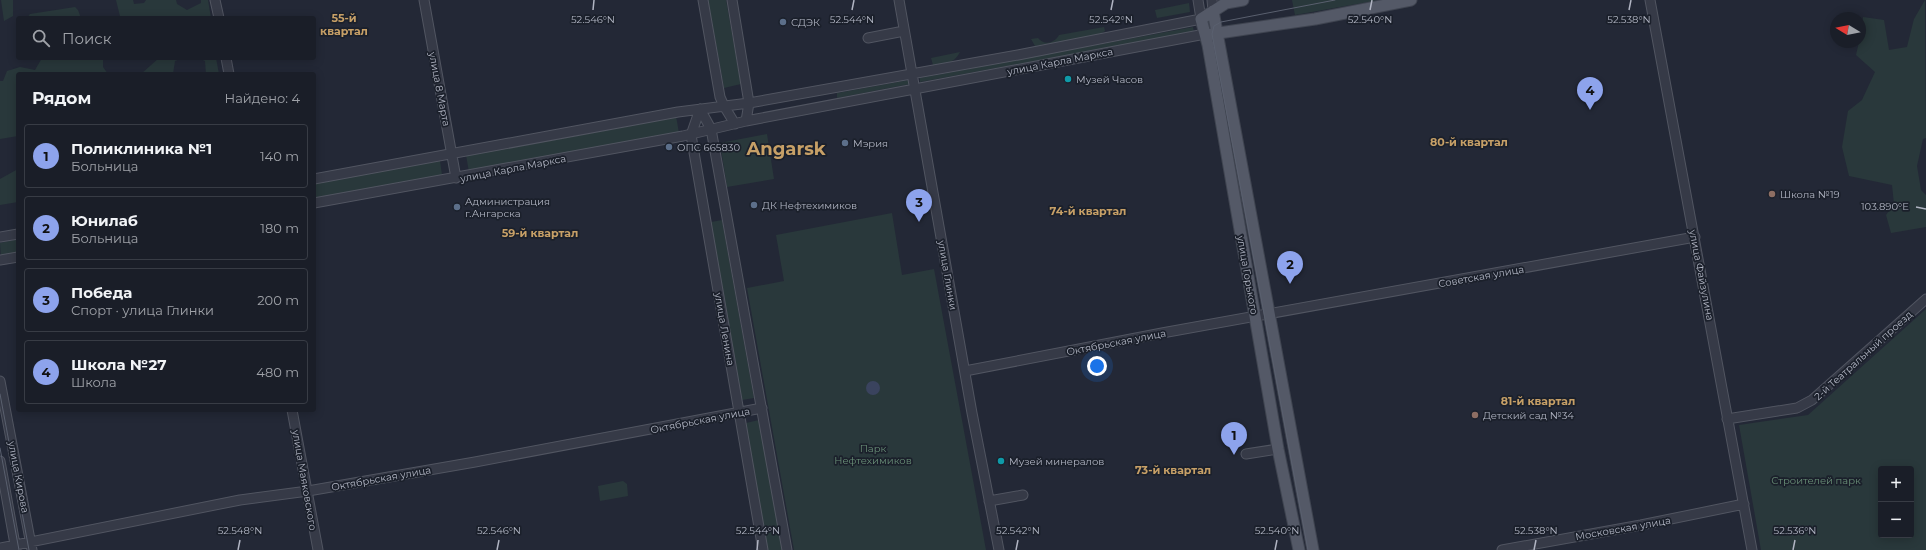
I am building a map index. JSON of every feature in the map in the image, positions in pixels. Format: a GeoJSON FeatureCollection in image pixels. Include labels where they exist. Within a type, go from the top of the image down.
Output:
{"type":"FeatureCollection","features":[{"type":"Feature","properties":{"kind":"main road","name":"улица Карла Маркса"},"geometry":{"type":"LineString","coordinates":[[1202,19],[1213,5],[1226,4],[1242,0]]}},
{"type":"Feature","properties":{"kind":"main road","name":"улица Карла Маркса"},"geometry":{"type":"LineString","coordinates":[[1205,34],[1218,34],[1315,19],[1411,0]]}},
{"type":"Feature","properties":{"kind":"main road","name":"улица Горького"},"geometry":{"type":"LineString","coordinates":[[1213,5],[1312,550]]}},
{"type":"Feature","properties":{"kind":"main road","name":"улица Горького"},"geometry":{"type":"LineString","coordinates":[[1202,19],[1256,317],[1278,449],[1300,550]]}},
{"type":"Feature","properties":{"kind":"street"},"geometry":{"type":"LineString","coordinates":[[215,0],[219,16]]}},
{"type":"Feature","properties":{"kind":"street","name":"улица 8 Марта"},"geometry":{"type":"LineString","coordinates":[[424,0],[456,178]]}},
{"type":"Feature","properties":{"kind":"street"},"geometry":{"type":"LineString","coordinates":[[703,0],[720,92],[724,106],[735,124]]}},
{"type":"Feature","properties":{"kind":"street"},"geometry":{"type":"LineString","coordinates":[[732,0],[749,104],[746,121]]}},
{"type":"Feature","properties":{"kind":"street","name":"улица Глинки"},"geometry":{"type":"LineString","coordinates":[[899,0],[965,371],[999,550]]}},
{"type":"Feature","properties":{"kind":"street","name":"улица Горького"},"geometry":{"type":"LineString","coordinates":[[1198,0],[1202,19]]}},
{"type":"Feature","properties":{"kind":"street","name":"улица Файзулина"},"geometry":{"type":"LineString","coordinates":[[1650,0],[1752,550]]}},
{"type":"Feature","properties":{"kind":"street","name":"улица Карла Маркса"},"geometry":{"type":"LineString","coordinates":[[316,179],[700,109],[749,104],[1018,56],[1202,19]]}},
{"type":"Feature","properties":{"kind":"street"},"geometry":{"type":"LineString","coordinates":[[868,38],[904,31]]}},
{"type":"Feature","properties":{"kind":"street","name":"улица Карла Маркса"},"geometry":{"type":"LineString","coordinates":[[316,204],[691,135],[746,121],[1205,34]]}},
{"type":"Feature","properties":{"kind":"street"},"geometry":{"type":"LineString","coordinates":[[226,60],[229,72]]}},
{"type":"Feature","properties":{"kind":"street"},"geometry":{"type":"LineString","coordinates":[[700,109],[711,129]]}},
{"type":"Feature","properties":{"kind":"street","name":"улица Ленина"},"geometry":{"type":"LineString","coordinates":[[700,109],[691,135],[763,550]]}},
{"type":"Feature","properties":{"kind":"street","name":"улица Ленина"},"geometry":{"type":"LineString","coordinates":[[711,129],[787,550]]}},
{"type":"Feature","properties":{"kind":"street"},"geometry":{"type":"LineString","coordinates":[[0,237],[16,234]]}},
{"type":"Feature","properties":{"kind":"street","name":"Советская улица"},"geometry":{"type":"LineString","coordinates":[[1268,314],[1695,237]]}},
{"type":"Feature","properties":{"kind":"street"},"geometry":{"type":"LineString","coordinates":[[0,260],[16,257]]}},
{"type":"Feature","properties":{"kind":"street","name":"2-й Театральный проезд"},"geometry":{"type":"LineString","coordinates":[[1727,419],[1797,408],[1812,400],[1926,299]]}},
{"type":"Feature","properties":{"kind":"street","name":"Октябрьская улица"},"geometry":{"type":"LineString","coordinates":[[965,371],[1268,314]]}},
{"type":"Feature","properties":{"kind":"street","name":"улица Кирова"},"geometry":{"type":"LineString","coordinates":[[0,381],[31,546]]}},
{"type":"Feature","properties":{"kind":"street","name":"Октябрьская улица"},"geometry":{"type":"LineString","coordinates":[[0,548],[31,546],[240,500],[308,491],[475,462],[762,408]]}},
{"type":"Feature","properties":{"kind":"street","name":"улица Маяковского"},"geometry":{"type":"LineString","coordinates":[[292,412],[318,550]]}},
{"type":"Feature","properties":{"kind":"street"},"geometry":{"type":"LineString","coordinates":[[1246,454],[1278,449]]}},
{"type":"Feature","properties":{"kind":"street","name":"улица Кирова"},"geometry":{"type":"LineString","coordinates":[[0,461],[16,547]]}},
{"type":"Feature","properties":{"kind":"street"},"geometry":{"type":"LineString","coordinates":[[989,502],[1023,495]]}},
{"type":"Feature","properties":{"kind":"street","name":"Московская улица"},"geometry":{"type":"LineString","coordinates":[[1502,550],[1641,525],[1744,504]]}},
{"type":"Feature","properties":{"kind":"green space"},"geometry":{"type":"Polygon","coordinates":[[[1,0],[13,0],[13,16],[4,21],[1,0]]]}},
{"type":"Feature","properties":{"kind":"green space"},"geometry":{"type":"Polygon","coordinates":[[[116,0],[133,0],[134,4],[144,3],[146,0],[176,0],[177,4],[187,10],[201,3],[201,0],[208,0],[211,16],[120,16],[116,0]]]}},
{"type":"Feature","properties":{"kind":"green space"},"geometry":{"type":"Polygon","coordinates":[[[708,0],[726,0],[741,84],[724,88],[708,0]]]}},
{"type":"Feature","properties":{"kind":"green space"},"geometry":{"type":"Polygon","coordinates":[[[1292,0],[1379,0],[1295,15],[1292,0]]]}},
{"type":"Feature","properties":{"kind":"green space"},"geometry":{"type":"Polygon","coordinates":[[[1925,0],[1926,138],[1923,139],[1917,166],[1921,190],[1926,195],[1926,227],[1891,233],[1886,215],[1894,204],[1892,185],[1849,176],[1842,147],[1848,111],[1862,100],[1875,72],[1856,55],[1858,48],[1866,48],[1866,17],[1884,20],[1889,50],[1907,47],[1914,19],[1925,0]]]}},
{"type":"Feature","properties":{"kind":"green space"},"geometry":{"type":"Polygon","coordinates":[[[1189,3],[1190,12],[1157,18],[1155,10],[1189,3]]]}},
{"type":"Feature","properties":{"kind":"green space"},"geometry":{"type":"Polygon","coordinates":[[[75,7],[80,16],[28,16],[30,14],[75,7]]]}},
{"type":"Feature","properties":{"kind":"green space"},"geometry":{"type":"Polygon","coordinates":[[[1104,27],[1105,31],[1099,35],[1035,46],[1031,39],[1038,38],[1046,43],[1052,42],[1059,35],[1104,27]]]}},
{"type":"Feature","properties":{"kind":"green space"},"geometry":{"type":"Polygon","coordinates":[[[1193,27],[1194,32],[920,82],[920,78],[1193,27]]]}},
{"type":"Feature","properties":{"kind":"green space"},"geometry":{"type":"Polygon","coordinates":[[[960,52],[952,61],[933,65],[931,58],[960,52]]]}},
{"type":"Feature","properties":{"kind":"green space"},"geometry":{"type":"Polygon","coordinates":[[[41,60],[103,60],[103,67],[107,72],[16,72],[16,136],[0,139],[0,81],[3,81],[7,71],[20,67],[35,70],[41,60]]]}},
{"type":"Feature","properties":{"kind":"green space"},"geometry":{"type":"Polygon","coordinates":[[[157,60],[178,60],[175,61],[173,72],[143,72],[157,60]]]}},
{"type":"Feature","properties":{"kind":"green space"},"geometry":{"type":"Polygon","coordinates":[[[203,60],[216,60],[219,72],[206,72],[205,61],[203,60]]]}},
{"type":"Feature","properties":{"kind":"green space"},"geometry":{"type":"Polygon","coordinates":[[[909,80],[910,84],[837,98],[837,93],[909,80]]]}},
{"type":"Feature","properties":{"kind":"green space"},"geometry":{"type":"Polygon","coordinates":[[[676,116],[679,133],[469,172],[466,155],[676,116]]]}},
{"type":"Feature","properties":{"kind":"green space"},"geometry":{"type":"Polygon","coordinates":[[[767,134],[774,179],[727,187],[720,143],[767,134]]]}},
{"type":"Feature","properties":{"kind":"green space"},"geometry":{"type":"Polygon","coordinates":[[[440,161],[442,175],[316,198],[316,183],[440,161]]]}},
{"type":"Feature","properties":{"kind":"green space"},"geometry":{"type":"Polygon","coordinates":[[[16,170],[16,202],[0,205],[0,179],[16,170]]]}},
{"type":"Feature","properties":{"kind":"green space","name":"Парк Нефтехимиков"},"geometry":{"type":"Polygon","coordinates":[[[892,213],[902,275],[934,269],[986,550],[794,550],[747,288],[784,281],[776,235],[892,213]]]}},
{"type":"Feature","properties":{"kind":"green space"},"geometry":{"type":"Polygon","coordinates":[[[722,220],[754,398],[742,400],[711,222],[722,220]]]}},
{"type":"Feature","properties":{"kind":"green space"},"geometry":{"type":"Polygon","coordinates":[[[16,239],[16,255],[1,258],[0,243],[16,239]]]}},
{"type":"Feature","properties":{"kind":"green space","name":"Строителей парк"},"geometry":{"type":"Polygon","coordinates":[[[1926,309],[1926,550],[1761,550],[1739,425],[1808,415],[1926,309]]]}},
{"type":"Feature","properties":{"kind":"green space"},"geometry":{"type":"Polygon","coordinates":[[[759,420],[783,550],[767,550],[746,423],[759,420]]]}},
{"type":"Feature","properties":{"kind":"green space"},"geometry":{"type":"Polygon","coordinates":[[[623,481],[627,484],[628,496],[600,501],[598,486],[623,481]]]}},
{"type":"Feature","properties":{"kind":"water"},"geometry":{"type":"Polygon","coordinates":[[[873,381],[878,383],[880,388],[878,393],[873,395],[868,393],[866,388],[868,383],[873,381]]]}},
{"type":"Feature","properties":{"kind":"tram line"},"geometry":{"type":"LineString","coordinates":[[1308,550],[1212,34],[1214,26],[1221,22],[1335,0]]}},
{"type":"Feature","properties":{"kind":"tram line"},"geometry":{"type":"LineString","coordinates":[[0,394],[29,550]]}},
{"type":"Feature","properties":{"kind":"tram line"},"geometry":{"type":"LineString","coordinates":[[0,448],[19,550]]}},
{"type":"Feature","properties":{"kind":"place","name":"СДЭК"},"geometry":{"type":"Point","coordinates":[783,22]}},
{"type":"Feature","properties":{"kind":"place","name":"Музей Часов"},"geometry":{"type":"Point","coordinates":[1068,79]}},
{"type":"Feature","properties":{"kind":"place","name":"Школа №27"},"geometry":{"type":"Point","coordinates":[1590,110]}},
{"type":"Feature","properties":{"kind":"place","name":"Мэрия"},"geometry":{"type":"Point","coordinates":[845,143]}},
{"type":"Feature","properties":{"kind":"place","name":"ОПС 665830"},"geometry":{"type":"Point","coordinates":[669,147]}},
{"type":"Feature","properties":{"kind":"place","name":"Школа №19"},"geometry":{"type":"Point","coordinates":[1772,194]}},
{"type":"Feature","properties":{"kind":"place","name":"ДК Нефтехимиков"},"geometry":{"type":"Point","coordinates":[754,205]}},
{"type":"Feature","properties":{"kind":"place","name":"Администрация г.Ангарска"},"geometry":{"type":"Point","coordinates":[457,207]}},
{"type":"Feature","properties":{"kind":"place","name":"Победа"},"geometry":{"type":"Point","coordinates":[919,222]}},
{"type":"Feature","properties":{"kind":"place","name":"Юнилаб"},"geometry":{"type":"Point","coordinates":[1290,284]}},
{"type":"Feature","properties":{"kind":"place","name":"Детский сад №34"},"geometry":{"type":"Point","coordinates":[1475,415]}},
{"type":"Feature","properties":{"kind":"place","name":"Поликлиника №1"},"geometry":{"type":"Point","coordinates":[1234,455]}},
{"type":"Feature","properties":{"kind":"place","name":"Музей минералов"},"geometry":{"type":"Point","coordinates":[1001,461]}},
{"type":"Feature","properties":{"kind":"district","name":"55-й квартал"},"geometry":{"type":"Point","coordinates":[344,24]}},
{"type":"Feature","properties":{"kind":"district","name":"80-й квартал"},"geometry":{"type":"Point","coordinates":[1469,142]}},
{"type":"Feature","properties":{"kind":"district","name":"Angarsk"},"geometry":{"type":"Point","coordinates":[786,149]}},
{"type":"Feature","properties":{"kind":"district","name":"74-й квартал"},"geometry":{"type":"Point","coordinates":[1088,211]}},
{"type":"Feature","properties":{"kind":"district","name":"59-й квартал"},"geometry":{"type":"Point","coordinates":[540,233]}},
{"type":"Feature","properties":{"kind":"district","name":"81-й квартал"},"geometry":{"type":"Point","coordinates":[1538,401]}},
{"type":"Feature","properties":{"kind":"district","name":"73-й квартал"},"geometry":{"type":"Point","coordinates":[1173,470]}}]}
